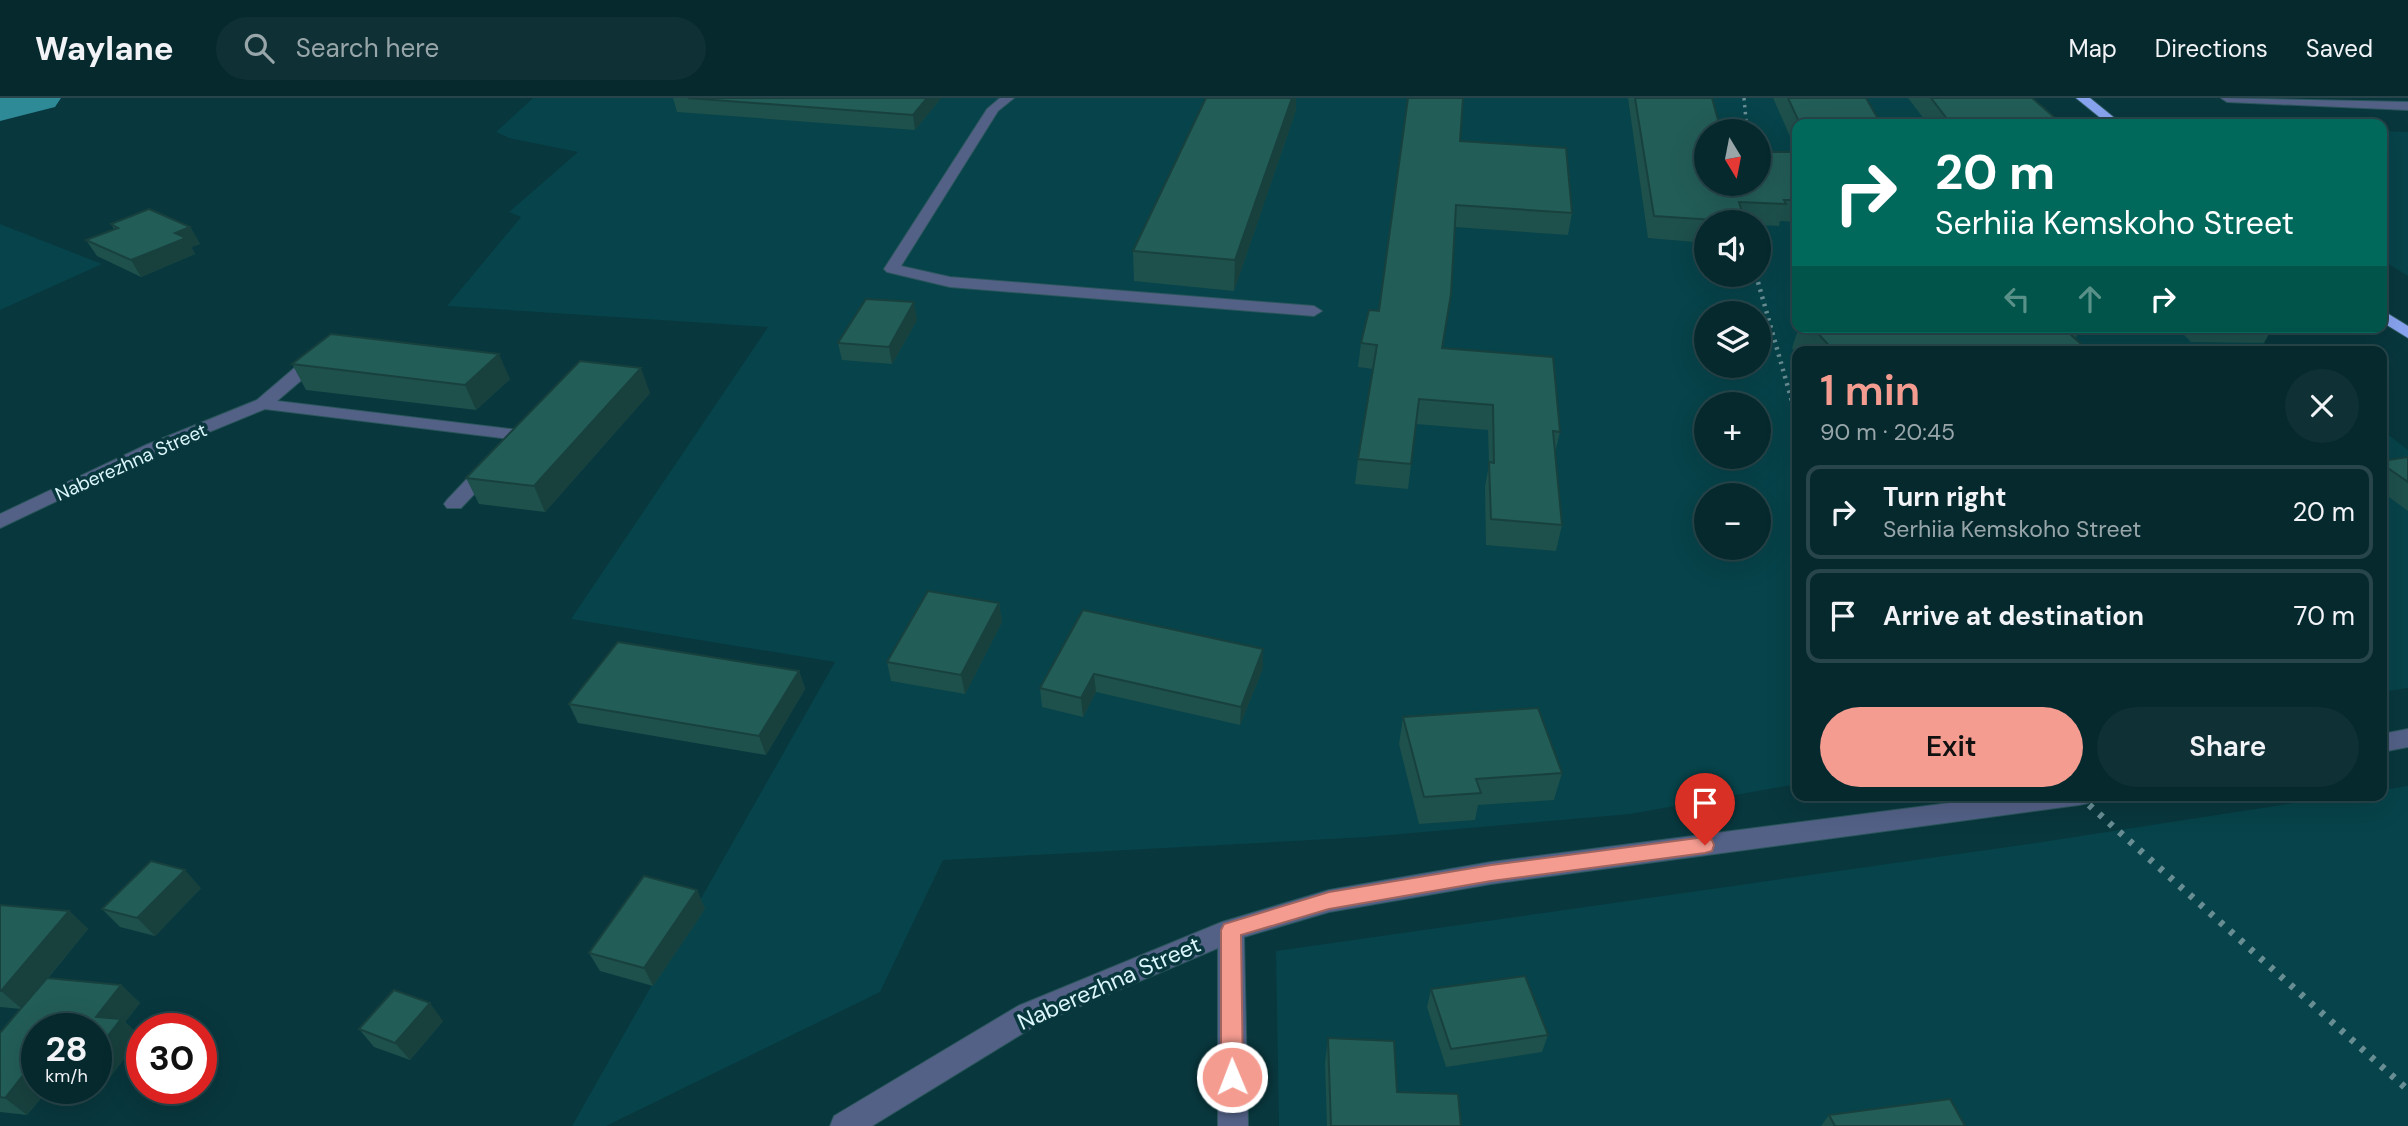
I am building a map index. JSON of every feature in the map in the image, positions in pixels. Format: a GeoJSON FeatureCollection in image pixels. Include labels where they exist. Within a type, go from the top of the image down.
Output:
{"type":"FeatureCollection","features":[{"type":"Feature","properties":{"kind":"highway"},"geometry":{"type":"LineString","coordinates":[[2082,98],[2109,119]]}},
{"type":"Feature","properties":{"kind":"highway"},"geometry":{"type":"LineString","coordinates":[[2387,318],[2408,333]]}},
{"type":"Feature","properties":{"kind":"street"},"geometry":{"type":"LineString","coordinates":[[1007,98],[993,109],[892,269],[950,282],[1314,311]]}},
{"type":"Feature","properties":{"kind":"street"},"geometry":{"type":"LineString","coordinates":[[2227,98],[2408,106]]}},
{"type":"Feature","properties":{"kind":"street"},"geometry":{"type":"LineString","coordinates":[[263,404],[328,347]]}},
{"type":"Feature","properties":{"kind":"street"},"geometry":{"type":"LineString","coordinates":[[263,404],[523,430],[454,504]]}},
{"type":"Feature","properties":{"kind":"street","name":"Naberezhna Street"},"geometry":{"type":"LineString","coordinates":[[0,522],[152,449],[263,404]]}},
{"type":"Feature","properties":{"kind":"street"},"geometry":{"type":"LineString","coordinates":[[2387,742],[2408,738]]}},
{"type":"Feature","properties":{"kind":"street","name":"Naberezhna Street"},"geometry":{"type":"LineString","coordinates":[[845,1126],[1028,1015],[1231,930],[1329,901],[1491,873],[2041,801]]}},
{"type":"Feature","properties":{"kind":"street"},"geometry":{"type":"LineString","coordinates":[[1231,930],[1233,1126]]}},
{"type":"Feature","properties":{"kind":"shaded area"},"geometry":{"type":"Polygon","coordinates":[[[533,98],[1936,98],[1955,119],[1792,119],[1792,333],[2253,333],[2268,346],[1792,346],[1792,785],[1630,814],[1367,837],[943,860],[880,992],[606,1126],[572,1126],[835,662],[571,619],[768,327],[447,306],[521,217],[509,212],[578,152],[509,138],[496,132],[533,98]]]}},
{"type":"Feature","properties":{"kind":"shaded area"},"geometry":{"type":"Polygon","coordinates":[[[2387,131],[2408,132],[2408,276],[2387,263],[2387,131]]]}},
{"type":"Feature","properties":{"kind":"shaded area"},"geometry":{"type":"Polygon","coordinates":[[[0,224],[102,264],[0,310],[0,224]]]}},
{"type":"Feature","properties":{"kind":"shaded area"},"geometry":{"type":"Polygon","coordinates":[[[2387,434],[2408,450],[2408,688],[2387,691],[2387,434]]]}},
{"type":"Feature","properties":{"kind":"shaded area"},"geometry":{"type":"Polygon","coordinates":[[[2408,786],[2408,1126],[1279,1126],[1276,951],[2042,842],[2307,801],[2387,801],[2387,789],[2408,786]]]}},
{"type":"Feature","properties":{"kind":"building"},"geometry":{"type":"Polygon","coordinates":[[[688,98],[927,98],[913,115],[688,98]]]}},
{"type":"Feature","properties":{"kind":"building"},"geometry":{"type":"Polygon","coordinates":[[[1206,98],[1292,98],[1235,260],[1133,251],[1206,98]]]}},
{"type":"Feature","properties":{"kind":"building"},"geometry":{"type":"Polygon","coordinates":[[[1408,98],[1463,98],[1460,141],[1566,148],[1572,213],[1456,205],[1451,294],[1442,348],[1553,357],[1560,432],[1553,431],[1562,525],[1491,519],[1489,462],[1494,463],[1493,405],[1419,399],[1411,464],[1358,459],[1377,345],[1361,343],[1369,310],[1379,311],[1408,98]]]}},
{"type":"Feature","properties":{"kind":"building"},"geometry":{"type":"Polygon","coordinates":[[[1635,98],[1712,98],[1718,119],[1694,119],[1694,196],[1771,196],[1771,152],[1792,152],[1792,200],[1784,200],[1786,204],[1739,202],[1741,210],[1694,210],[1694,219],[1654,216],[1635,98]]]}},
{"type":"Feature","properties":{"kind":"building"},"geometry":{"type":"Polygon","coordinates":[[[1788,98],[1866,98],[1878,119],[1798,119],[1788,98]]]}},
{"type":"Feature","properties":{"kind":"building"},"geometry":{"type":"Polygon","coordinates":[[[1931,98],[2032,98],[2056,119],[1947,119],[1931,98]]]}},
{"type":"Feature","properties":{"kind":"building"},"geometry":{"type":"Polygon","coordinates":[[[149,209],[190,227],[175,233],[186,238],[131,260],[86,240],[118,228],[111,224],[149,209]]]}},
{"type":"Feature","properties":{"kind":"building"},"geometry":{"type":"Polygon","coordinates":[[[866,299],[914,302],[889,347],[838,343],[866,299]]]}},
{"type":"Feature","properties":{"kind":"building"},"geometry":{"type":"Polygon","coordinates":[[[1818,333],[2077,333],[2070,334],[2083,346],[1829,346],[1818,333]]]}},
{"type":"Feature","properties":{"kind":"building"},"geometry":{"type":"Polygon","coordinates":[[[331,334],[499,354],[465,385],[292,364],[331,334]]]}},
{"type":"Feature","properties":{"kind":"building"},"geometry":{"type":"Polygon","coordinates":[[[580,361],[641,368],[534,486],[466,478],[580,361]]]}},
{"type":"Feature","properties":{"kind":"building"},"geometry":{"type":"Polygon","coordinates":[[[2408,457],[2408,482],[2387,467],[2387,460],[2408,457]]]}},
{"type":"Feature","properties":{"kind":"building"},"geometry":{"type":"Polygon","coordinates":[[[928,591],[999,603],[961,675],[887,662],[928,591]]]}},
{"type":"Feature","properties":{"kind":"building"},"geometry":{"type":"Polygon","coordinates":[[[1083,610],[1263,649],[1241,707],[1094,674],[1081,698],[1040,688],[1083,610]]]}},
{"type":"Feature","properties":{"kind":"building"},"geometry":{"type":"Polygon","coordinates":[[[618,642],[799,671],[759,736],[569,704],[618,642]]]}},
{"type":"Feature","properties":{"kind":"building"},"geometry":{"type":"Polygon","coordinates":[[[1538,708],[1562,773],[1476,779],[1481,793],[1424,797],[1403,717],[1538,708]]]}},
{"type":"Feature","properties":{"kind":"building"},"geometry":{"type":"Polygon","coordinates":[[[151,861],[185,870],[137,918],[102,909],[151,861]]]}},
{"type":"Feature","properties":{"kind":"building"},"geometry":{"type":"Polygon","coordinates":[[[644,876],[697,890],[644,968],[589,953],[644,876]]]}},
{"type":"Feature","properties":{"kind":"building"},"geometry":{"type":"Polygon","coordinates":[[[0,905],[69,911],[1,991],[0,991],[0,905]]]}},
{"type":"Feature","properties":{"kind":"building"},"geometry":{"type":"Polygon","coordinates":[[[1525,976],[1548,1035],[1451,1049],[1431,989],[1525,976]]]}},
{"type":"Feature","properties":{"kind":"building"},"geometry":{"type":"Polygon","coordinates":[[[47,978],[121,985],[99,1013],[21,1013],[21,1078],[5,1098],[0,1097],[0,1033],[47,978]]]}},
{"type":"Feature","properties":{"kind":"building"},"geometry":{"type":"Polygon","coordinates":[[[394,990],[430,1003],[395,1043],[359,1029],[394,990]]]}},
{"type":"Feature","properties":{"kind":"building"},"geometry":{"type":"Polygon","coordinates":[[[112,1018],[121,1019],[112,1031],[112,1018]]]}},
{"type":"Feature","properties":{"kind":"building"},"geometry":{"type":"Polygon","coordinates":[[[1328,1038],[1394,1041],[1397,1092],[1458,1094],[1461,1126],[1331,1126],[1328,1038]]]}},
{"type":"Feature","properties":{"kind":"building"},"geometry":{"type":"Polygon","coordinates":[[[1950,1099],[1965,1126],[1835,1126],[1829,1115],[1950,1099]]]}},
{"type":"Feature","properties":{"kind":"waterway"},"geometry":{"type":"LineString","coordinates":[[0,109],[41,98]]}},
{"type":"Feature","properties":{"kind":"railway"},"geometry":{"type":"LineString","coordinates":[[1744,98],[1746,119]]}},
{"type":"Feature","properties":{"kind":"railway"},"geometry":{"type":"LineString","coordinates":[[1759,287],[1792,401]]}},
{"type":"Feature","properties":{"kind":"railway"},"geometry":{"type":"LineString","coordinates":[[2085,801],[2408,1090]]}},
{"type":"Feature","properties":{"kind":"route"},"geometry":{"type":"LineString","coordinates":[[1232,1077],[1231,930],[1329,901],[1491,873],[1705,845]]}}]}
